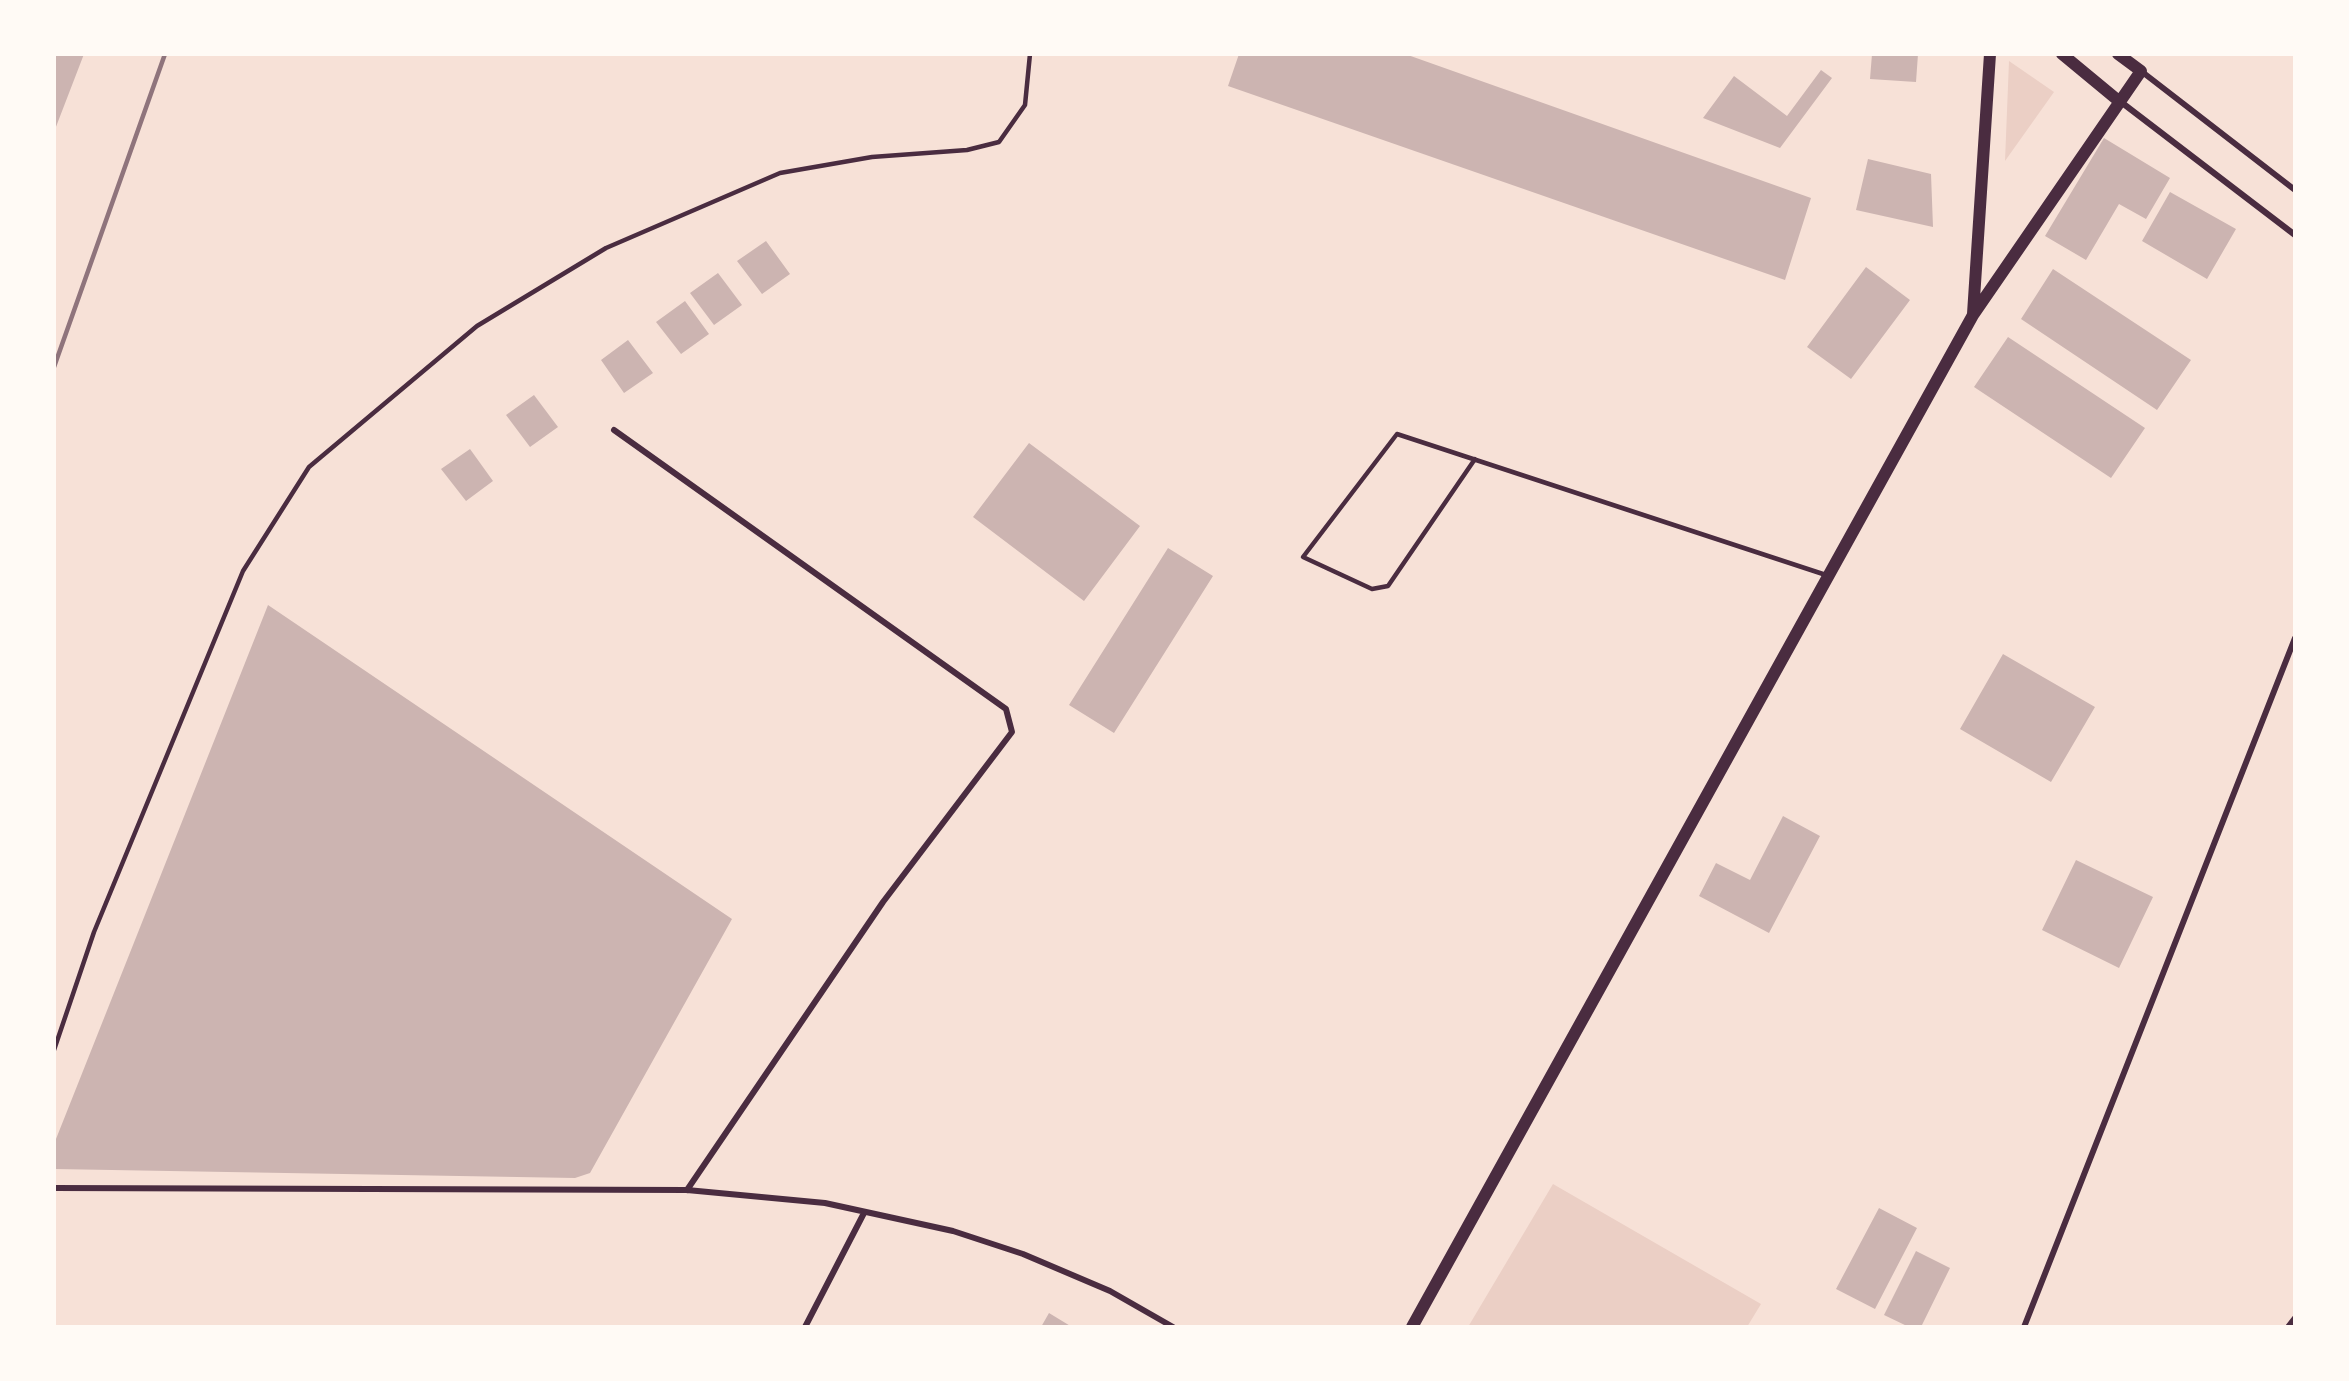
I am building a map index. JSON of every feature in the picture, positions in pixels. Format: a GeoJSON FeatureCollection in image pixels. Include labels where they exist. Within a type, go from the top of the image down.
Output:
{"type":"FeatureCollection","features":[{"type":"Feature","properties":{"kind":"main road"},"geometry":{"type":"LineString","coordinates":[[1973,315],[1990,54]]}},
{"type":"Feature","properties":{"kind":"main road"},"geometry":{"type":"LineString","coordinates":[[2062,54],[2120,102]]}},
{"type":"Feature","properties":{"kind":"main road"},"geometry":{"type":"LineString","coordinates":[[1412,1327],[1973,315],[2141,71],[2118,54]]}},
{"type":"Feature","properties":{"kind":"street"},"geometry":{"type":"LineString","coordinates":[[2141,71],[2295,190]]}},
{"type":"Feature","properties":{"kind":"street"},"geometry":{"type":"LineString","coordinates":[[2120,102],[2295,235]]}},
{"type":"Feature","properties":{"kind":"street"},"geometry":{"type":"LineString","coordinates":[[614,430],[1006,709],[1012,732],[883,902],[687,1190]]}},
{"type":"Feature","properties":{"kind":"street"},"geometry":{"type":"LineString","coordinates":[[2024,1327],[2295,638]]}},
{"type":"Feature","properties":{"kind":"street"},"geometry":{"type":"LineString","coordinates":[[55,1190],[687,1190],[825,1203],[953,1231],[1023,1254],[1110,1291],[1173,1327]]}},
{"type":"Feature","properties":{"kind":"street"},"geometry":{"type":"LineString","coordinates":[[805,1327],[864,1213]]}},
{"type":"Feature","properties":{"kind":"street"},"geometry":{"type":"LineString","coordinates":[[2288,1327],[2295,1318]]}},
{"type":"Feature","properties":{"kind":"lane"},"geometry":{"type":"LineString","coordinates":[[54,1050],[94,932],[243,571],[309,467],[477,326],[606,248],[780,173],[872,157],[967,150],[999,142],[1025,105],[1030,54]]}},
{"type":"Feature","properties":{"kind":"lane"},"geometry":{"type":"LineString","coordinates":[[1474,459],[1388,586],[1372,589],[1303,557],[1398,434],[1474,459],[1828,576]]}},
{"type":"Feature","properties":{"kind":"shaded area"},"geometry":{"type":"Polygon","coordinates":[[[2009,61],[2054,92],[2005,161],[2009,61]]]}},
{"type":"Feature","properties":{"kind":"shaded area"},"geometry":{"type":"Polygon","coordinates":[[[1553,1184],[1761,1304],[1747,1327],[1468,1327],[1553,1184]]]}},
{"type":"Feature","properties":{"kind":"building"},"geometry":{"type":"Polygon","coordinates":[[[54,54],[84,54],[54,132],[54,54]]]}},
{"type":"Feature","properties":{"kind":"building"},"geometry":{"type":"Polygon","coordinates":[[[1239,54],[1405,54],[1811,198],[1785,280],[1228,86],[1239,54]]]}},
{"type":"Feature","properties":{"kind":"building"},"geometry":{"type":"Polygon","coordinates":[[[1872,54],[1918,54],[1916,82],[1870,79],[1872,54]]]}},
{"type":"Feature","properties":{"kind":"building"},"geometry":{"type":"Polygon","coordinates":[[[1821,70],[1832,78],[1780,148],[1703,118],[1734,76],[1787,116],[1821,70]]]}},
{"type":"Feature","properties":{"kind":"building"},"geometry":{"type":"Polygon","coordinates":[[[2104,138],[2170,178],[2146,219],[2119,204],[2086,260],[2045,236],[2104,138]]]}},
{"type":"Feature","properties":{"kind":"building"},"geometry":{"type":"Polygon","coordinates":[[[1868,159],[1931,174],[1933,227],[1856,210],[1868,159]]]}},
{"type":"Feature","properties":{"kind":"building"},"geometry":{"type":"Polygon","coordinates":[[[2170,192],[2236,229],[2207,279],[2142,241],[2170,192]]]}},
{"type":"Feature","properties":{"kind":"building"},"geometry":{"type":"Polygon","coordinates":[[[766,241],[790,274],[762,294],[737,261],[766,241]]]}},
{"type":"Feature","properties":{"kind":"building"},"geometry":{"type":"Polygon","coordinates":[[[1866,267],[1910,300],[1851,379],[1807,347],[1866,267]]]}},
{"type":"Feature","properties":{"kind":"building"},"geometry":{"type":"Polygon","coordinates":[[[2053,269],[2191,360],[2157,410],[2021,319],[2053,269]]]}},
{"type":"Feature","properties":{"kind":"building"},"geometry":{"type":"Polygon","coordinates":[[[718,273],[742,305],[714,325],[690,293],[718,273]]]}},
{"type":"Feature","properties":{"kind":"building"},"geometry":{"type":"Polygon","coordinates":[[[685,301],[709,334],[681,354],[656,322],[685,301]]]}},
{"type":"Feature","properties":{"kind":"building"},"geometry":{"type":"Polygon","coordinates":[[[2008,337],[2145,428],[2111,478],[1974,387],[2008,337]]]}},
{"type":"Feature","properties":{"kind":"building"},"geometry":{"type":"Polygon","coordinates":[[[628,340],[653,373],[624,393],[601,360],[628,340]]]}},
{"type":"Feature","properties":{"kind":"building"},"geometry":{"type":"Polygon","coordinates":[[[534,395],[558,427],[530,447],[506,415],[534,395]]]}},
{"type":"Feature","properties":{"kind":"building"},"geometry":{"type":"Polygon","coordinates":[[[1029,443],[1140,526],[1084,601],[973,517],[1029,443]]]}},
{"type":"Feature","properties":{"kind":"building"},"geometry":{"type":"Polygon","coordinates":[[[470,449],[493,481],[466,501],[441,469],[470,449]]]}},
{"type":"Feature","properties":{"kind":"building"},"geometry":{"type":"Polygon","coordinates":[[[1168,548],[1213,576],[1114,733],[1069,705],[1168,548]]]}},
{"type":"Feature","properties":{"kind":"building"},"geometry":{"type":"Polygon","coordinates":[[[268,605],[732,919],[590,1173],[575,1178],[54,1169],[54,1144],[268,605]]]}},
{"type":"Feature","properties":{"kind":"building"},"geometry":{"type":"Polygon","coordinates":[[[2003,654],[2095,707],[2051,782],[1960,729],[2003,654]]]}},
{"type":"Feature","properties":{"kind":"building"},"geometry":{"type":"Polygon","coordinates":[[[1783,816],[1820,836],[1769,933],[1699,896],[1716,863],[1750,880],[1783,816]]]}},
{"type":"Feature","properties":{"kind":"building"},"geometry":{"type":"Polygon","coordinates":[[[2076,860],[2153,897],[2119,968],[2042,930],[2076,860]]]}},
{"type":"Feature","properties":{"kind":"building"},"geometry":{"type":"Polygon","coordinates":[[[1879,1208],[1917,1228],[1875,1309],[1836,1289],[1879,1208]]]}},
{"type":"Feature","properties":{"kind":"building"},"geometry":{"type":"Polygon","coordinates":[[[1916,1251],[1950,1268],[1921,1327],[1909,1327],[1884,1315],[1916,1251]]]}},
{"type":"Feature","properties":{"kind":"building"},"geometry":{"type":"Polygon","coordinates":[[[1049,1313],[1072,1327],[1041,1327],[1049,1313]]]}},
{"type":"Feature","properties":{"kind":"railway"},"geometry":{"type":"LineString","coordinates":[[54,367],[165,54]]}}]}
